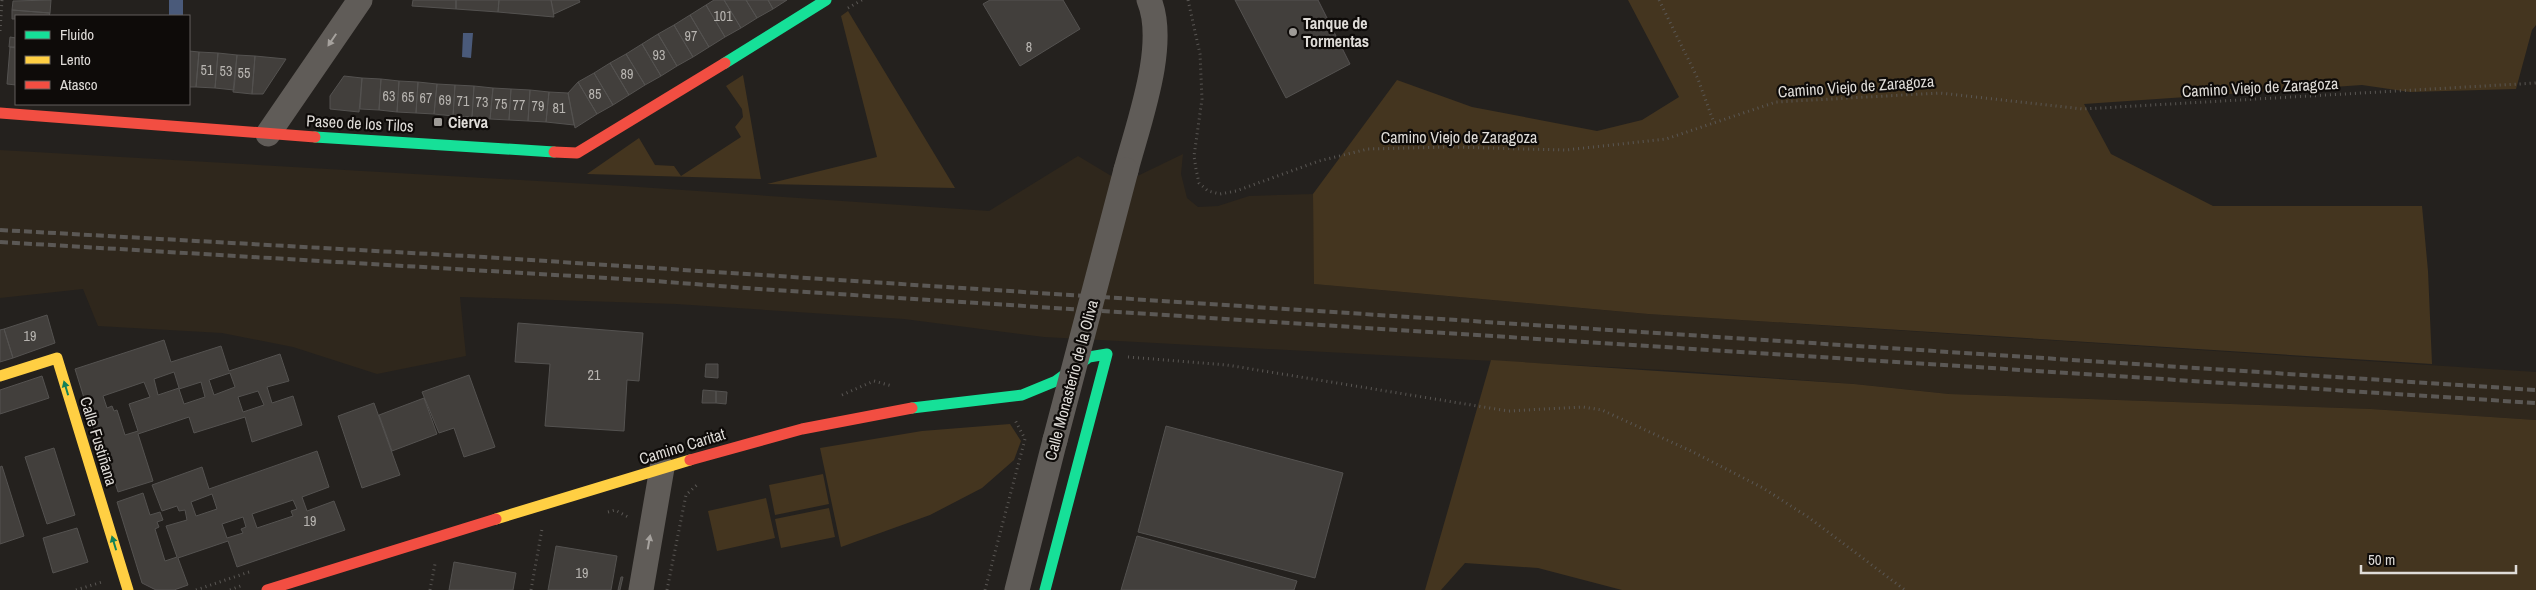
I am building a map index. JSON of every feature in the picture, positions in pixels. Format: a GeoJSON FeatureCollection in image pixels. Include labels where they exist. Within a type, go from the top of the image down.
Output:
{"type":"FeatureCollection","features":[{"type":"Feature","properties":{"kind":"street"},"geometry":{"type":"LineString","coordinates":[[268,134],[360,0]]}},
{"type":"Feature","properties":{"kind":"street","name":"Paseo de los Tilos"},"geometry":{"type":"LineString","coordinates":[[0,113],[268,134],[576,153],[604,138],[826,0]]}},
{"type":"Feature","properties":{"kind":"street","name":"Calle Monasterio de la Oliva"},"geometry":{"type":"LineString","coordinates":[[1017,590],[1154,61],[1154,25],[1148,0]]}},
{"type":"Feature","properties":{"kind":"street"},"geometry":{"type":"LineString","coordinates":[[1045,590],[1107,354]]}},
{"type":"Feature","properties":{"kind":"street","name":"Camino Caritat"},"geometry":{"type":"LineString","coordinates":[[266,590],[319,581],[662,468],[802,428],[901,408],[1022,395],[1056,382],[1089,357],[1107,354]]}},
{"type":"Feature","properties":{"kind":"street","name":"Calle Fustiñana"},"geometry":{"type":"LineString","coordinates":[[0,376],[57,358],[128,590]]}},
{"type":"Feature","properties":{"kind":"street"},"geometry":{"type":"LineString","coordinates":[[641,590],[662,468]]}},
{"type":"Feature","properties":{"kind":"path"},"geometry":{"type":"LineString","coordinates":[[0,31],[2,0]]}},
{"type":"Feature","properties":{"kind":"path","name":"Camino Viejo de Zaragoza"},"geometry":{"type":"LineString","coordinates":[[1188,0],[1200,54],[1202,99],[1194,156],[1198,183],[1208,191],[1220,194],[1236,191],[1319,161],[1368,149],[1450,147],[1566,150],[1666,139],[1776,102],[1940,93],[2083,109],[2536,83]]}},
{"type":"Feature","properties":{"kind":"path"},"geometry":{"type":"LineString","coordinates":[[1659,0],[1698,79],[1714,123]]}},
{"type":"Feature","properties":{"kind":"path"},"geometry":{"type":"LineString","coordinates":[[1107,354],[1227,365],[1508,411],[1583,407],[1602,410],[1693,452],[1763,488],[1808,517],[1905,590]]}},
{"type":"Feature","properties":{"kind":"path"},"geometry":{"type":"LineString","coordinates":[[985,590],[1026,438],[1013,417]]}},
{"type":"Feature","properties":{"kind":"path"},"geometry":{"type":"LineString","coordinates":[[667,590],[686,494],[700,482]]}},
{"type":"Feature","properties":{"kind":"path"},"geometry":{"type":"LineString","coordinates":[[606,512],[615,510],[634,521]]}},
{"type":"Feature","properties":{"kind":"path"},"geometry":{"type":"LineString","coordinates":[[532,590],[542,529],[551,526]]}},
{"type":"Feature","properties":{"kind":"path"},"geometry":{"type":"LineString","coordinates":[[430,590],[436,558]]}},
{"type":"Feature","properties":{"kind":"shaded area"},"geometry":{"type":"Polygon","coordinates":[[[1628,0],[2536,0],[2536,25],[2532,30],[2516,89],[2410,92],[2362,85],[2084,104],[2111,154],[2213,206],[2422,206],[2428,271],[2432,364],[1648,314],[1314,284],[1313,194],[1397,80],[1472,107],[1597,131],[1642,120],[1679,97],[1628,0]]]}},
{"type":"Feature","properties":{"kind":"shaded area"},"geometry":{"type":"Polygon","coordinates":[[[848,11],[955,188],[767,184],[877,157],[841,16],[848,11]]]}},
{"type":"Feature","properties":{"kind":"shaded area"},"geometry":{"type":"Polygon","coordinates":[[[743,75],[761,179],[587,174],[639,138],[655,165],[674,166],[681,176],[741,137],[735,127],[743,117],[742,109],[726,86],[743,75]]]}},
{"type":"Feature","properties":{"kind":"shaded area"},"geometry":{"type":"Polygon","coordinates":[[[0,150],[624,186],[989,211],[1078,156],[1123,183],[1183,154],[1181,174],[1187,198],[1198,207],[1218,206],[1249,196],[1313,194],[1315,284],[1648,314],[2536,372],[2536,420],[2371,409],[1949,394],[1854,384],[1682,371],[1044,337],[904,319],[676,304],[460,297],[466,356],[377,374],[293,347],[222,333],[98,326],[83,289],[0,298],[0,150]]]}},
{"type":"Feature","properties":{"kind":"shaded area"},"geometry":{"type":"Polygon","coordinates":[[[1491,360],[1854,384],[1949,394],[2371,409],[2536,420],[2536,590],[1622,590],[1538,568],[1465,563],[1441,590],[1425,590],[1491,360]]]}},
{"type":"Feature","properties":{"kind":"shaded area"},"geometry":{"type":"Polygon","coordinates":[[[1010,424],[1021,441],[1014,460],[982,488],[930,515],[841,547],[820,448],[922,431],[1010,424]]]}},
{"type":"Feature","properties":{"kind":"shaded area"},"geometry":{"type":"Polygon","coordinates":[[[823,474],[829,504],[775,515],[769,485],[823,474]]]}},
{"type":"Feature","properties":{"kind":"shaded area"},"geometry":{"type":"Polygon","coordinates":[[[766,498],[775,538],[717,551],[708,511],[766,498]]]}},
{"type":"Feature","properties":{"kind":"shaded area"},"geometry":{"type":"Polygon","coordinates":[[[829,508],[835,537],[781,548],[775,519],[829,508]]]}},
{"type":"Feature","properties":{"kind":"water"},"geometry":{"type":"Polygon","coordinates":[[[169,0],[183,0],[183,15],[169,15],[169,0]]]}},
{"type":"Feature","properties":{"kind":"water"},"geometry":{"type":"Polygon","coordinates":[[[463,33],[473,33],[471,58],[462,57],[463,33]]]}},
{"type":"Feature","properties":{"kind":"building"},"geometry":{"type":"Polygon","coordinates":[[[51,0],[50,13],[12,10],[13,1],[51,0]]]}},
{"type":"Feature","properties":{"kind":"building"},"geometry":{"type":"Polygon","coordinates":[[[413,0],[456,0],[456,9],[412,6],[413,0]]]}},
{"type":"Feature","properties":{"kind":"building"},"geometry":{"type":"Polygon","coordinates":[[[456,0],[499,0],[498,12],[456,9],[456,0]]]}},
{"type":"Feature","properties":{"kind":"building"},"geometry":{"type":"Polygon","coordinates":[[[499,0],[551,0],[554,17],[498,12],[499,0]]]}},
{"type":"Feature","properties":{"kind":"building"},"geometry":{"type":"Polygon","coordinates":[[[551,0],[579,0],[580,2],[554,14],[551,0]]]}},
{"type":"Feature","properties":{"kind":"building"},"geometry":{"type":"Polygon","coordinates":[[[714,0],[724,0],[741,28],[725,37],[706,5],[714,0]]]}},
{"type":"Feature","properties":{"kind":"building"},"geometry":{"type":"Polygon","coordinates":[[[724,0],[746,0],[757,18],[741,28],[724,0]]]}},
{"type":"Feature","properties":{"kind":"building"},"geometry":{"type":"Polygon","coordinates":[[[746,0],[768,0],[773,9],[757,18],[746,0]]]}},
{"type":"Feature","properties":{"kind":"building"},"geometry":{"type":"Polygon","coordinates":[[[768,0],[787,0],[773,9],[768,0]]]}},
{"type":"Feature","properties":{"kind":"building"},"geometry":{"type":"Polygon","coordinates":[[[990,0],[1063,0],[1080,29],[1020,66],[983,4],[990,0]]]}},
{"type":"Feature","properties":{"kind":"building","name":"Tanque de Tormentas"},"geometry":{"type":"Polygon","coordinates":[[[1235,0],[1318,0],[1350,64],[1286,98],[1235,0]]]}},
{"type":"Feature","properties":{"kind":"building"},"geometry":{"type":"Polygon","coordinates":[[[706,5],[725,37],[709,47],[690,15],[706,5]]]}},
{"type":"Feature","properties":{"kind":"building"},"geometry":{"type":"Polygon","coordinates":[[[12,10],[50,13],[49,15],[15,15],[15,19],[12,19],[12,10]]]}},
{"type":"Feature","properties":{"kind":"building"},"geometry":{"type":"Polygon","coordinates":[[[690,15],[709,47],[693,57],[674,25],[690,15]]]}},
{"type":"Feature","properties":{"kind":"building"},"geometry":{"type":"Polygon","coordinates":[[[674,25],[693,57],[677,66],[658,34],[674,25]]]}},
{"type":"Feature","properties":{"kind":"building"},"geometry":{"type":"Polygon","coordinates":[[[658,34],[677,66],[661,76],[642,44],[658,34]]]}},
{"type":"Feature","properties":{"kind":"building"},"geometry":{"type":"Polygon","coordinates":[[[10,37],[15,38],[15,47],[9,47],[10,37]]]}},
{"type":"Feature","properties":{"kind":"building"},"geometry":{"type":"Polygon","coordinates":[[[642,44],[661,76],[645,85],[626,54],[642,44]]]}},
{"type":"Feature","properties":{"kind":"building"},"geometry":{"type":"Polygon","coordinates":[[[10,47],[15,48],[15,85],[7,84],[10,47]]]}},
{"type":"Feature","properties":{"kind":"building"},"geometry":{"type":"Polygon","coordinates":[[[190,51],[199,52],[196,87],[190,87],[190,51]]]}},
{"type":"Feature","properties":{"kind":"building"},"geometry":{"type":"Polygon","coordinates":[[[199,52],[218,53],[215,88],[196,87],[199,52]]]}},
{"type":"Feature","properties":{"kind":"building"},"geometry":{"type":"Polygon","coordinates":[[[218,53],[237,55],[234,90],[215,88],[218,53]]]}},
{"type":"Feature","properties":{"kind":"building"},"geometry":{"type":"Polygon","coordinates":[[[626,54],[645,85],[629,95],[610,63],[626,54]]]}},
{"type":"Feature","properties":{"kind":"building"},"geometry":{"type":"Polygon","coordinates":[[[237,55],[255,56],[252,94],[233,92],[237,55]]]}},
{"type":"Feature","properties":{"kind":"building"},"geometry":{"type":"Polygon","coordinates":[[[255,56],[286,59],[263,94],[252,94],[255,56]]]}},
{"type":"Feature","properties":{"kind":"building"},"geometry":{"type":"Polygon","coordinates":[[[610,63],[629,95],[613,105],[594,73],[610,63]]]}},
{"type":"Feature","properties":{"kind":"building"},"geometry":{"type":"Polygon","coordinates":[[[594,73],[613,105],[597,114],[578,82],[594,73]]]}},
{"type":"Feature","properties":{"kind":"building"},"geometry":{"type":"Polygon","coordinates":[[[344,76],[362,78],[359,112],[330,109],[330,96],[344,76]]]}},
{"type":"Feature","properties":{"kind":"building"},"geometry":{"type":"Polygon","coordinates":[[[362,78],[381,79],[379,110],[360,109],[362,78]]]}},
{"type":"Feature","properties":{"kind":"building"},"geometry":{"type":"Polygon","coordinates":[[[381,79],[399,81],[397,112],[379,110],[381,79]]]}},
{"type":"Feature","properties":{"kind":"building"},"geometry":{"type":"Polygon","coordinates":[[[399,81],[418,82],[416,113],[397,112],[399,81]]]}},
{"type":"Feature","properties":{"kind":"building"},"geometry":{"type":"Polygon","coordinates":[[[418,82],[437,84],[434,114],[416,113],[418,82]]]}},
{"type":"Feature","properties":{"kind":"building"},"geometry":{"type":"Polygon","coordinates":[[[578,82],[597,114],[575,128],[568,93],[578,82]]]}},
{"type":"Feature","properties":{"kind":"building"},"geometry":{"type":"Polygon","coordinates":[[[437,84],[455,85],[453,116],[434,114],[437,84]]]}},
{"type":"Feature","properties":{"kind":"building"},"geometry":{"type":"Polygon","coordinates":[[[455,85],[474,86],[472,117],[453,116],[455,85]]]}},
{"type":"Feature","properties":{"kind":"building"},"geometry":{"type":"Polygon","coordinates":[[[474,86],[493,88],[490,119],[472,117],[474,86]]]}},
{"type":"Feature","properties":{"kind":"building"},"geometry":{"type":"Polygon","coordinates":[[[493,88],[511,89],[509,120],[490,119],[493,88]]]}},
{"type":"Feature","properties":{"kind":"building"},"geometry":{"type":"Polygon","coordinates":[[[511,89],[530,90],[528,121],[509,120],[511,89]]]}},
{"type":"Feature","properties":{"kind":"building"},"geometry":{"type":"Polygon","coordinates":[[[530,90],[549,92],[546,122],[528,121],[530,90]]]}},
{"type":"Feature","properties":{"kind":"building"},"geometry":{"type":"Polygon","coordinates":[[[549,92],[568,93],[574,125],[546,122],[549,92]]]}},
{"type":"Feature","properties":{"kind":"building"},"geometry":{"type":"Polygon","coordinates":[[[47,315],[55,343],[13,358],[4,329],[47,315]]]}},
{"type":"Feature","properties":{"kind":"building"},"geometry":{"type":"Polygon","coordinates":[[[518,323],[643,333],[639,381],[627,380],[624,431],[545,426],[550,364],[515,362],[518,323]]]}},
{"type":"Feature","properties":{"kind":"building"},"geometry":{"type":"Polygon","coordinates":[[[4,329],[13,358],[0,362],[0,330],[4,329]]]}},
{"type":"Feature","properties":{"kind":"building"},"geometry":{"type":"Polygon","coordinates":[[[164,340],[171,362],[221,346],[229,371],[280,354],[289,381],[267,387],[272,403],[293,396],[302,425],[252,442],[245,417],[194,433],[189,417],[138,434],[153,481],[118,492],[102,442],[98,443],[75,369],[164,340]],[[174,372],[154,379],[158,395],[179,388],[174,372]],[[230,373],[209,380],[214,395],[235,387],[230,373]],[[144,382],[103,396],[107,408],[112,406],[114,411],[117,410],[125,435],[138,431],[129,404],[150,397],[144,382]],[[201,382],[179,389],[184,404],[205,397],[201,382]],[[258,391],[238,397],[243,412],[264,405],[258,391]]]}},
{"type":"Feature","properties":{"kind":"building"},"geometry":{"type":"Polygon","coordinates":[[[706,364],[718,364],[718,378],[705,377],[706,364]]]}},
{"type":"Feature","properties":{"kind":"building"},"geometry":{"type":"Polygon","coordinates":[[[469,375],[495,447],[464,457],[454,428],[439,433],[422,392],[469,375]]]}},
{"type":"Feature","properties":{"kind":"building"},"geometry":{"type":"Polygon","coordinates":[[[42,376],[49,398],[0,414],[0,390],[42,376]]]}},
{"type":"Feature","properties":{"kind":"building"},"geometry":{"type":"Polygon","coordinates":[[[703,390],[716,391],[716,403],[702,403],[703,390]]]}},
{"type":"Feature","properties":{"kind":"building"},"geometry":{"type":"Polygon","coordinates":[[[716,391],[727,392],[726,404],[716,403],[716,391]]]}},
{"type":"Feature","properties":{"kind":"building"},"geometry":{"type":"Polygon","coordinates":[[[424,398],[437,434],[392,451],[379,415],[424,398]]]}},
{"type":"Feature","properties":{"kind":"building"},"geometry":{"type":"Polygon","coordinates":[[[374,403],[400,475],[362,488],[338,416],[374,403]]]}},
{"type":"Feature","properties":{"kind":"building"},"geometry":{"type":"Polygon","coordinates":[[[1166,426],[1343,473],[1315,578],[1138,532],[1166,426]]]}},
{"type":"Feature","properties":{"kind":"building"},"geometry":{"type":"Polygon","coordinates":[[[54,448],[75,515],[47,524],[25,457],[54,448]]]}},
{"type":"Feature","properties":{"kind":"building"},"geometry":{"type":"Polygon","coordinates":[[[317,451],[329,487],[302,497],[307,511],[334,501],[345,530],[237,567],[228,541],[178,558],[188,585],[174,590],[156,590],[142,583],[117,502],[143,493],[150,515],[160,512],[163,520],[157,522],[159,527],[155,529],[165,561],[177,557],[166,526],[187,520],[185,510],[179,511],[177,506],[162,511],[152,485],[202,467],[209,489],[317,451]],[[212,494],[191,502],[196,516],[217,509],[212,494]],[[293,500],[252,514],[257,528],[293,516],[291,511],[297,509],[293,500]],[[243,517],[222,524],[227,538],[243,533],[241,529],[246,527],[243,517]]]}},
{"type":"Feature","properties":{"kind":"building"},"geometry":{"type":"Polygon","coordinates":[[[2,466],[24,536],[0,544],[0,467],[2,466]]]}},
{"type":"Feature","properties":{"kind":"building"},"geometry":{"type":"Polygon","coordinates":[[[77,528],[88,562],[53,573],[43,538],[77,528]]]}},
{"type":"Feature","properties":{"kind":"building"},"geometry":{"type":"Polygon","coordinates":[[[1137,536],[1297,581],[1294,590],[1121,590],[1137,536]]]}},
{"type":"Feature","properties":{"kind":"building"},"geometry":{"type":"Polygon","coordinates":[[[556,546],[617,556],[611,590],[548,590],[556,546]]]}},
{"type":"Feature","properties":{"kind":"building"},"geometry":{"type":"Polygon","coordinates":[[[454,562],[516,573],[513,590],[449,590],[454,562]]]}},
{"type":"Feature","properties":{"kind":"building"},"geometry":{"type":"Polygon","coordinates":[[[621,577],[623,577],[620,590],[618,590],[621,577]]]}},
{"type":"Feature","properties":{"kind":"railway"},"geometry":{"type":"LineString","coordinates":[[0,230],[484,257],[2536,390]]}},
{"type":"Feature","properties":{"kind":"railway"},"geometry":{"type":"LineString","coordinates":[[0,242],[641,280],[2536,403]]}},
{"type":"Feature","properties":{"kind":"traffic: fast"},"geometry":{"type":"LineString","coordinates":[[725,63],[826,0]]}},
{"type":"Feature","properties":{"kind":"traffic: fast"},"geometry":{"type":"LineString","coordinates":[[315,137],[554,152]]}},
{"type":"Feature","properties":{"kind":"traffic: fast"},"geometry":{"type":"LineString","coordinates":[[912,408],[1022,395],[1056,381],[1089,357],[1107,354],[1045,590]]}},
{"type":"Feature","properties":{"kind":"traffic: slow"},"geometry":{"type":"LineString","coordinates":[[0,376],[57,358],[128,590]]}},
{"type":"Feature","properties":{"kind":"traffic: slow"},"geometry":{"type":"LineString","coordinates":[[496,519],[690,460]]}},
{"type":"Feature","properties":{"kind":"traffic: jam"},"geometry":{"type":"LineString","coordinates":[[554,152],[577,153],[725,63]]}},
{"type":"Feature","properties":{"kind":"traffic: jam"},"geometry":{"type":"LineString","coordinates":[[0,113],[315,137]]}},
{"type":"Feature","properties":{"kind":"traffic: jam"},"geometry":{"type":"LineString","coordinates":[[690,460],[802,429],[912,408]]}},
{"type":"Feature","properties":{"kind":"traffic: jam"},"geometry":{"type":"LineString","coordinates":[[267,590],[496,519]]}},
{"type":"Feature","properties":{"kind":"place","name":"Tanque de Tormentas"},"geometry":{"type":"Point","coordinates":[1293,32]}},
{"type":"Feature","properties":{"kind":"place","name":"Cierva"},"geometry":{"type":"Point","coordinates":[438,122]}}]}
